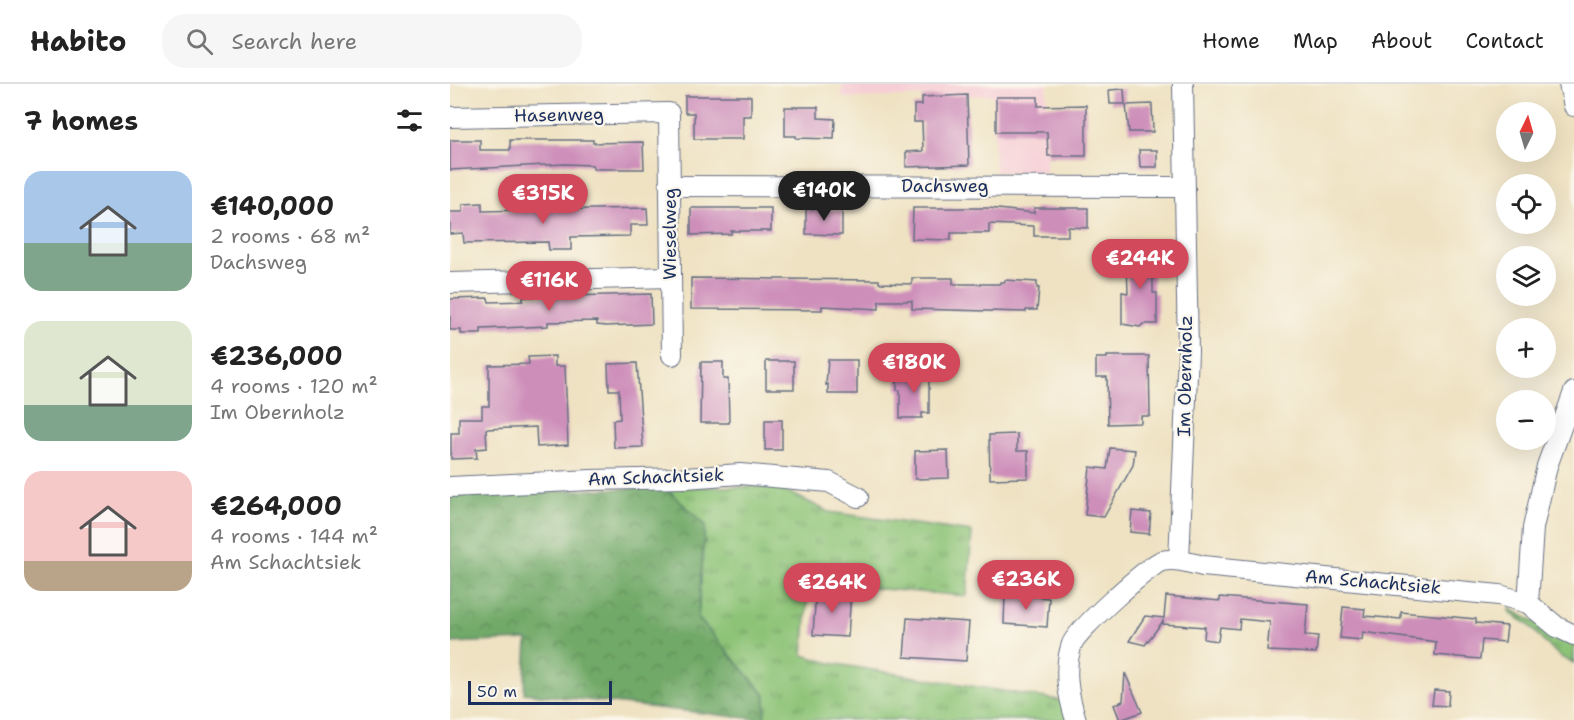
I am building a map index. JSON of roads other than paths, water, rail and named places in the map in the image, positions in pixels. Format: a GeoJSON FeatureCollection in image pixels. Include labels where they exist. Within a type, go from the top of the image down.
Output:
{"type":"FeatureCollection","features":[{"type":"Feature","properties":{"kind":"street","name":"Im Obernholz"},"geometry":{"type":"LineString","coordinates":[[1170,560],[1188,352],[1183,84]]}},
{"type":"Feature","properties":{"kind":"street"},"geometry":{"type":"LineString","coordinates":[[1569,84],[1574,106]]}},
{"type":"Feature","properties":{"kind":"street","name":"Hasenweg"},"geometry":{"type":"LineString","coordinates":[[450,117],[669,113]]}},
{"type":"Feature","properties":{"kind":"street","name":"Wieselweg"},"geometry":{"type":"LineString","coordinates":[[669,113],[672,355]]}},
{"type":"Feature","properties":{"kind":"street","name":"Dachsweg"},"geometry":{"type":"LineString","coordinates":[[670,186],[1184,187]]}},
{"type":"Feature","properties":{"kind":"street"},"geometry":{"type":"LineString","coordinates":[[450,283],[670,277]]}},
{"type":"Feature","properties":{"kind":"street"},"geometry":{"type":"LineString","coordinates":[[1528,603],[1533,528],[1547,466],[1574,392]]}},
{"type":"Feature","properties":{"kind":"street","name":"Am Schachtsiek"},"geometry":{"type":"LineString","coordinates":[[450,487],[740,474],[829,482],[858,497]]}},
{"type":"Feature","properties":{"kind":"street"},"geometry":{"type":"LineString","coordinates":[[1076,720],[1069,698],[1067,673],[1073,641],[1083,627],[1170,560]]}},
{"type":"Feature","properties":{"kind":"street","name":"Am Schachtsiek"},"geometry":{"type":"LineString","coordinates":[[1170,560],[1203,566],[1499,595],[1528,603],[1557,627],[1574,635]]}}]}
